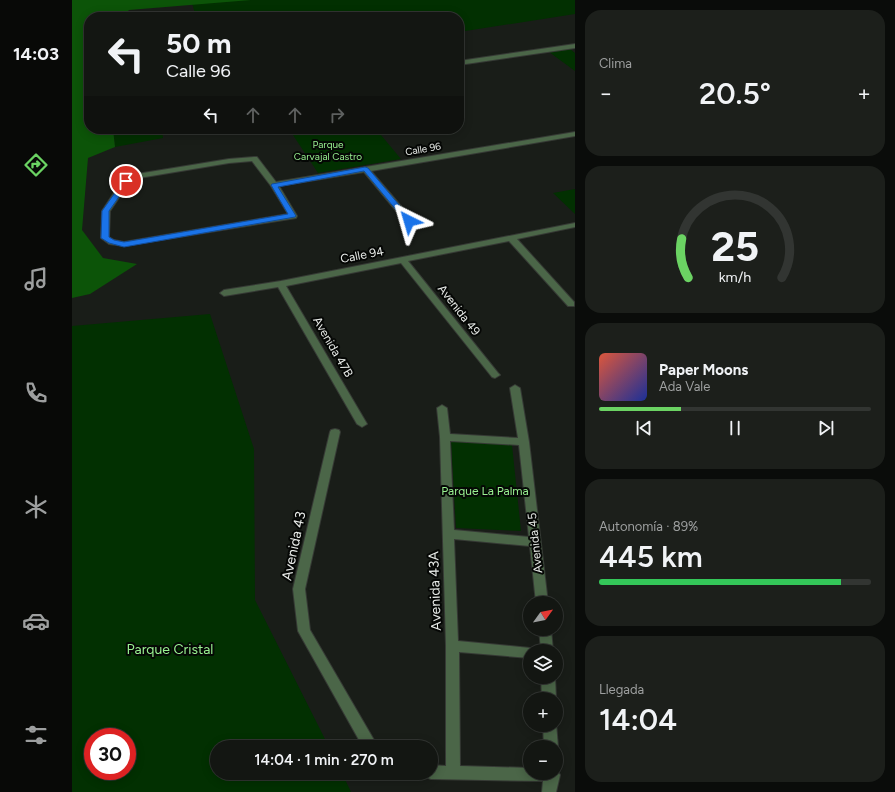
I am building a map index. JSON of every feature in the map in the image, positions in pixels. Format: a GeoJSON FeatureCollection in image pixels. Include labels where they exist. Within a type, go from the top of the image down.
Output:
{"type":"FeatureCollection","features":[{"type":"Feature","properties":{"kind":"street"},"geometry":{"type":"LineString","coordinates":[[464,62],[575,46]]}},
{"type":"Feature","properties":{"kind":"street","name":"Calle 96"},"geometry":{"type":"LineString","coordinates":[[274,185],[575,134]]}},
{"type":"Feature","properties":{"kind":"street"},"geometry":{"type":"LineString","coordinates":[[254,159],[274,185],[292,216],[124,244],[112,242],[105,238],[106,211],[126,181],[137,176],[230,161],[254,159]]}},
{"type":"Feature","properties":{"kind":"street"},"geometry":{"type":"LineString","coordinates":[[365,169],[409,221]]}},
{"type":"Feature","properties":{"kind":"street","name":"Calle 94"},"geometry":{"type":"LineString","coordinates":[[224,293],[281,284],[575,225]]}},
{"type":"Feature","properties":{"kind":"street"},"geometry":{"type":"LineString","coordinates":[[511,238],[571,304]]}},
{"type":"Feature","properties":{"kind":"street","name":"Avenida 49"},"geometry":{"type":"LineString","coordinates":[[403,260],[495,375]]}},
{"type":"Feature","properties":{"kind":"street","name":"Avenida 47B"},"geometry":{"type":"LineString","coordinates":[[281,284],[362,424]]}},
{"type":"Feature","properties":{"kind":"street","name":"Avenida 45"},"geometry":{"type":"LineString","coordinates":[[515,388],[524,442],[541,596]]}},
{"type":"Feature","properties":{"kind":"street","name":"Avenida 43A"},"geometry":{"type":"LineString","coordinates":[[442,408],[445,437],[452,646],[454,773]]}},
{"type":"Feature","properties":{"kind":"street","name":"Avenida 43"},"geometry":{"type":"LineString","coordinates":[[335,432],[299,589],[304,631],[367,740]]}},
{"type":"Feature","properties":{"kind":"street"},"geometry":{"type":"LineString","coordinates":[[445,437],[524,442]]}},
{"type":"Feature","properties":{"kind":"street"},"geometry":{"type":"LineString","coordinates":[[448,534],[535,542]]}},
{"type":"Feature","properties":{"kind":"street"},"geometry":{"type":"LineString","coordinates":[[452,646],[523,651]]}},
{"type":"Feature","properties":{"kind":"street"},"geometry":{"type":"LineString","coordinates":[[438,772],[523,774]]}},
{"type":"Feature","properties":{"kind":"street"},"geometry":{"type":"LineString","coordinates":[[549,792],[551,780]]}},
{"type":"Feature","properties":{"kind":"green space"},"geometry":{"type":"Polygon","coordinates":[[[72,0],[251,0],[129,10],[127,12],[84,12],[84,134],[114,134],[115,147],[88,158],[82,230],[103,258],[137,264],[90,294],[72,298],[72,0]]]}},
{"type":"Feature","properties":{"kind":"green space"},"geometry":{"type":"Polygon","coordinates":[[[191,0],[575,0],[575,14],[464,31],[464,12],[195,12],[191,0]]]}},
{"type":"Feature","properties":{"kind":"green space"},"geometry":{"type":"Polygon","coordinates":[[[570,49],[575,53],[575,71],[549,52],[570,49]]]}},
{"type":"Feature","properties":{"kind":"green space"},"geometry":{"type":"Polygon","coordinates":[[[114,134],[163,134],[163,138],[115,147],[114,134]]]}},
{"type":"Feature","properties":{"kind":"green space","name":"Parque Carvajal Castro"},"geometry":{"type":"Polygon","coordinates":[[[292,134],[380,134],[401,159],[318,173],[292,134]]]}},
{"type":"Feature","properties":{"kind":"green space"},"geometry":{"type":"Polygon","coordinates":[[[575,189],[575,214],[553,193],[575,189]]]}},
{"type":"Feature","properties":{"kind":"green space","name":"Parque Cristal"},"geometry":{"type":"Polygon","coordinates":[[[210,314],[254,449],[255,600],[325,740],[210,740],[210,780],[345,780],[351,792],[72,792],[72,326],[210,314]]]}},
{"type":"Feature","properties":{"kind":"green space","name":"Parque La Palma"},"geometry":{"type":"Polygon","coordinates":[[[451,441],[512,445],[521,531],[456,528],[451,441]]]}},
{"type":"Feature","properties":{"kind":"route"},"geometry":{"type":"LineString","coordinates":[[126,181],[106,211],[105,238],[112,242],[124,244],[205,232],[292,216],[274,185],[365,169],[409,221]]}}]}
